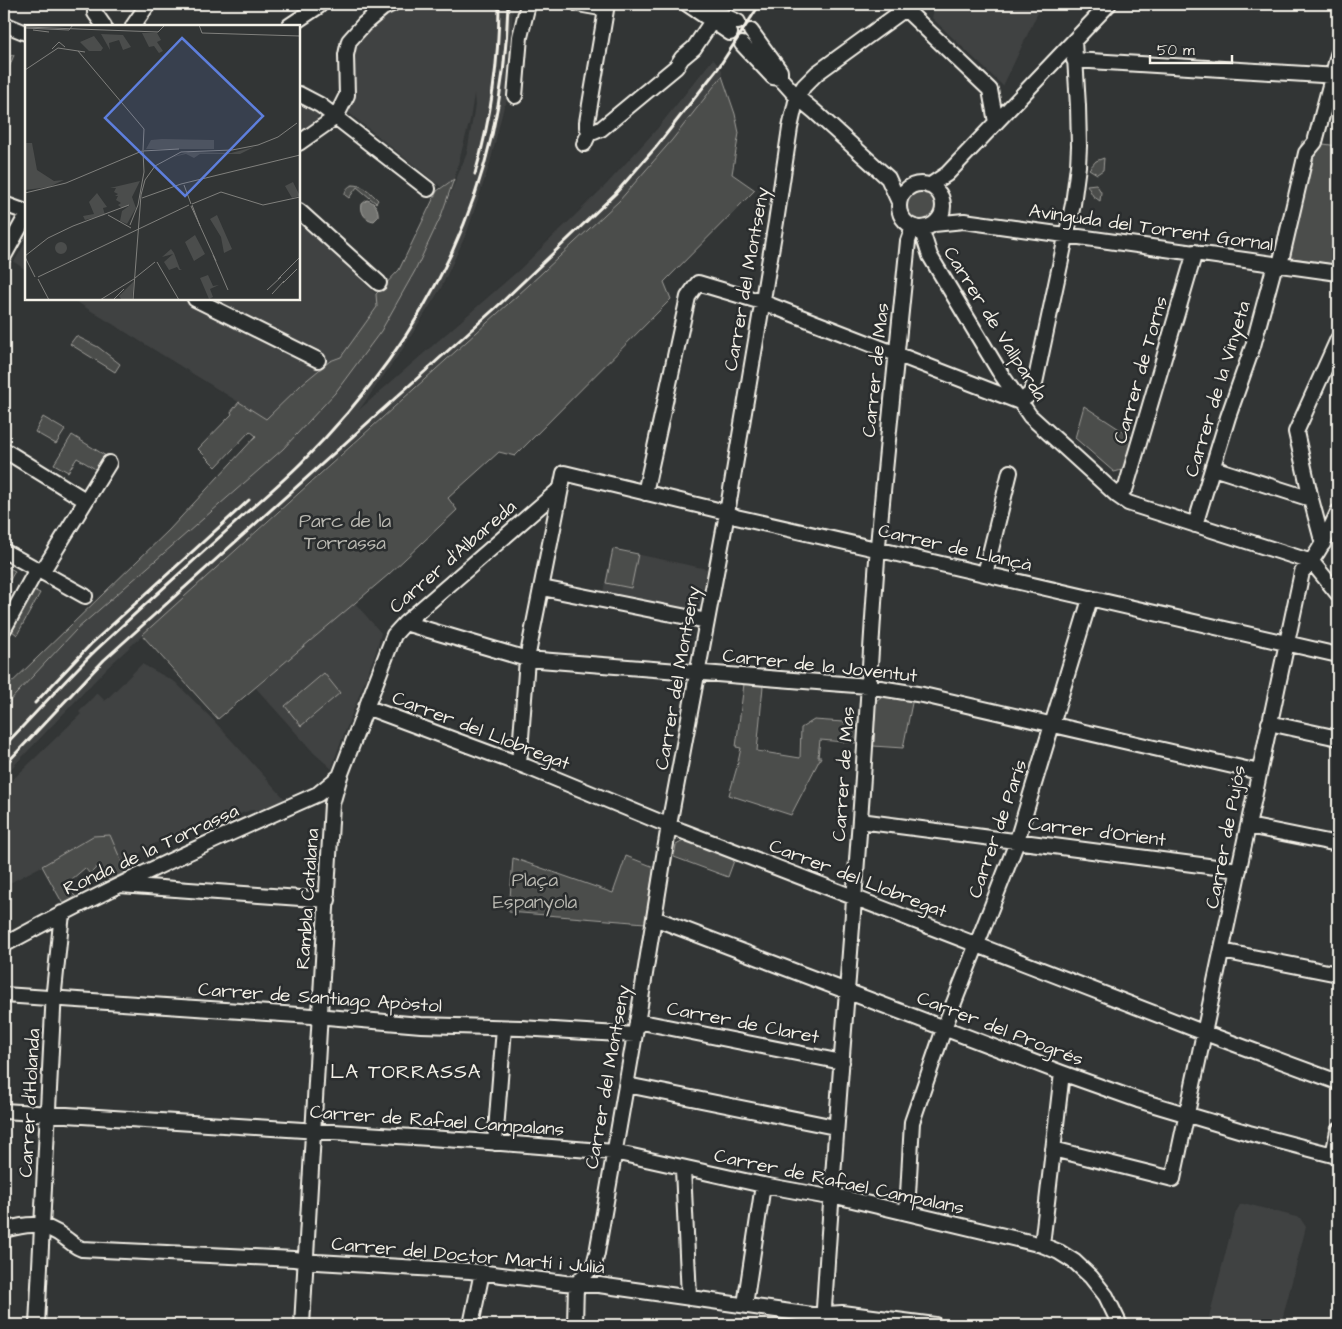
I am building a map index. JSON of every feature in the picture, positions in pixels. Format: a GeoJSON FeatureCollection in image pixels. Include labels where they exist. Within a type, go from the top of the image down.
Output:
{"type":"FeatureCollection","features":[{"type":"Feature","properties":{"kind":"street"},"geometry":{"type":"LineString","coordinates":[[95,4],[95,13],[103,25]]}},
{"type":"Feature","properties":{"kind":"street"},"geometry":{"type":"LineString","coordinates":[[134,25],[148,4]]}},
{"type":"Feature","properties":{"kind":"street"},"geometry":{"type":"LineString","coordinates":[[300,143],[336,117],[347,95],[346,55],[349,41],[364,24],[383,8],[392,4]]}},
{"type":"Feature","properties":{"kind":"street"},"geometry":{"type":"LineString","coordinates":[[515,96],[520,37],[528,4]]}},
{"type":"Feature","properties":{"kind":"street"},"geometry":{"type":"LineString","coordinates":[[578,4],[606,6],[587,122],[587,138],[601,129],[676,66],[694,48],[716,12]]}},
{"type":"Feature","properties":{"kind":"street"},"geometry":{"type":"LineString","coordinates":[[687,4],[716,12]]}},
{"type":"Feature","properties":{"kind":"street"},"geometry":{"type":"LineString","coordinates":[[699,4],[716,12],[734,28]]}},
{"type":"Feature","properties":{"kind":"street"},"geometry":{"type":"LineString","coordinates":[[958,220],[937,193],[923,184],[912,186],[903,192],[899,208],[903,220],[923,226],[942,213],[937,193],[947,174],[1109,4]]}},
{"type":"Feature","properties":{"kind":"street"},"geometry":{"type":"LineString","coordinates":[[291,25],[320,6]]}},
{"type":"Feature","properties":{"kind":"street"},"geometry":{"type":"LineString","coordinates":[[797,98],[804,86],[817,74],[908,6],[990,90],[996,122]]}},
{"type":"Feature","properties":{"kind":"street"},"geometry":{"type":"LineString","coordinates":[[4,24],[25,33]]}},
{"type":"Feature","properties":{"kind":"street"},"geometry":{"type":"LineString","coordinates":[[751,31],[759,39],[780,71],[780,78]]}},
{"type":"Feature","properties":{"kind":"street"},"geometry":{"type":"LineString","coordinates":[[645,493],[688,297],[698,283],[762,302],[1020,402],[1030,394],[1035,382],[1073,204],[1079,146],[1074,41]]}},
{"type":"Feature","properties":{"kind":"street"},"geometry":{"type":"LineString","coordinates":[[742,44],[773,76],[780,78],[797,98],[814,110],[888,178],[899,202]]}},
{"type":"Feature","properties":{"kind":"street","name":"Carrer de la Vinyeta"},"geometry":{"type":"LineString","coordinates":[[1195,525],[1228,417],[1253,346],[1306,153],[1315,142],[1335,76],[1338,55]]}},
{"type":"Feature","properties":{"kind":"street"},"geometry":{"type":"LineString","coordinates":[[1074,60],[1335,76]]}},
{"type":"Feature","properties":{"kind":"street"},"geometry":{"type":"LineString","coordinates":[[300,95],[320,105],[428,189]]}},
{"type":"Feature","properties":{"kind":"street","name":"Carrer del Montseny"},"geometry":{"type":"LineString","coordinates":[[599,1285],[594,1265],[627,1085],[669,825],[698,673],[776,222],[790,128],[797,98]]}},
{"type":"Feature","properties":{"kind":"street"},"geometry":{"type":"LineString","coordinates":[[888,178],[912,186]]}},
{"type":"Feature","properties":{"kind":"street"},"geometry":{"type":"LineString","coordinates":[[4,204],[25,214]]}},
{"type":"Feature","properties":{"kind":"street"},"geometry":{"type":"LineString","coordinates":[[300,212],[379,283]]}},
{"type":"Feature","properties":{"kind":"street"},"geometry":{"type":"LineString","coordinates":[[4,256],[25,216]]}},
{"type":"Feature","properties":{"kind":"street","name":"Avinguda del Torrent Gornal"},"geometry":{"type":"LineString","coordinates":[[923,226],[958,220],[1338,273]]}},
{"type":"Feature","properties":{"kind":"street","name":"Carrer de Mas"},"geometry":{"type":"LineString","coordinates":[[824,1320],[835,1128],[842,1062],[860,821],[878,550],[908,241],[923,226]]}},
{"type":"Feature","properties":{"kind":"street","name":"Carrer de Vallparda"},"geometry":{"type":"LineString","coordinates":[[923,226],[930,256],[999,371],[1020,402],[1038,425],[1118,496],[1128,503],[1312,562]]}},
{"type":"Feature","properties":{"kind":"street","name":"Carrer de Torns"},"geometry":{"type":"LineString","coordinates":[[1118,496],[1126,487],[1195,252]]}},
{"type":"Feature","properties":{"kind":"street"},"geometry":{"type":"LineString","coordinates":[[197,300],[318,360]]}},
{"type":"Feature","properties":{"kind":"street"},"geometry":{"type":"LineString","coordinates":[[1323,544],[1296,432],[1338,339]]}},
{"type":"Feature","properties":{"kind":"street"},"geometry":{"type":"LineString","coordinates":[[4,450],[86,500]]}},
{"type":"Feature","properties":{"kind":"street"},"geometry":{"type":"LineString","coordinates":[[4,629],[109,463]]}},
{"type":"Feature","properties":{"kind":"street"},"geometry":{"type":"LineString","coordinates":[[1213,468],[1311,499]]}},
{"type":"Feature","properties":{"kind":"street"},"geometry":{"type":"LineString","coordinates":[[985,574],[1010,472]]}},
{"type":"Feature","properties":{"kind":"street","name":"Carrer de Llançà"},"geometry":{"type":"LineString","coordinates":[[562,488],[564,473],[726,512],[736,517],[1338,655]]}},
{"type":"Feature","properties":{"kind":"street"},"geometry":{"type":"LineString","coordinates":[[519,764],[527,659],[562,488]]}},
{"type":"Feature","properties":{"kind":"street","name":"Carrer d'Albareda"},"geometry":{"type":"LineString","coordinates":[[340,776],[394,635],[405,623],[562,488]]}},
{"type":"Feature","properties":{"kind":"street","name":"Carrer de Pujós"},"geometry":{"type":"LineString","coordinates":[[1053,1149],[1173,1179],[1302,572],[1312,562],[1323,544],[1338,512]]}},
{"type":"Feature","properties":{"kind":"street"},"geometry":{"type":"LineString","coordinates":[[4,551],[86,596]]}},
{"type":"Feature","properties":{"kind":"street"},"geometry":{"type":"LineString","coordinates":[[1312,562],[1338,594]]}},
{"type":"Feature","properties":{"kind":"street"},"geometry":{"type":"LineString","coordinates":[[542,588],[707,621]]}},
{"type":"Feature","properties":{"kind":"street","name":"Carrer de París"},"geometry":{"type":"LineString","coordinates":[[907,1214],[912,1122],[945,1028],[1017,840],[1090,599]]}},
{"type":"Feature","properties":{"kind":"street","name":"Carrer de la Joventut"},"geometry":{"type":"LineString","coordinates":[[405,623],[527,659],[868,686],[923,695],[1259,772]]}},
{"type":"Feature","properties":{"kind":"street","name":"Carrer del Llobregat"},"geometry":{"type":"LineString","coordinates":[[366,707],[519,764],[669,825],[1205,1033],[1338,1082]]}},
{"type":"Feature","properties":{"kind":"street"},"geometry":{"type":"LineString","coordinates":[[1269,723],[1338,738]]}},
{"type":"Feature","properties":{"kind":"street","name":"Ronda de la Torrassa"},"geometry":{"type":"LineString","coordinates":[[4,945],[62,913],[120,885],[318,794],[340,776]]}},
{"type":"Feature","properties":{"kind":"street","name":"Rambla Catalana"},"geometry":{"type":"LineString","coordinates":[[302,1325],[319,1016],[328,900],[332,804],[340,776]]}},
{"type":"Feature","properties":{"kind":"street"},"geometry":{"type":"LineString","coordinates":[[318,794],[325,796],[332,804]]}},
{"type":"Feature","properties":{"kind":"street","name":"Carrer d'Orient"},"geometry":{"type":"LineString","coordinates":[[860,821],[1239,870]]}},
{"type":"Feature","properties":{"kind":"street"},"geometry":{"type":"LineString","coordinates":[[1248,826],[1338,844]]}},
{"type":"Feature","properties":{"kind":"street"},"geometry":{"type":"LineString","coordinates":[[120,885],[328,900]]}},
{"type":"Feature","properties":{"kind":"street","name":"Carrer d'Holanda"},"geometry":{"type":"LineString","coordinates":[[37,1325],[55,998],[62,913]]}},
{"type":"Feature","properties":{"kind":"street","name":"Carrer del Progrés"},"geometry":{"type":"LineString","coordinates":[[654,918],[1138,1100],[1335,1156]]}},
{"type":"Feature","properties":{"kind":"street"},"geometry":{"type":"LineString","coordinates":[[1222,951],[1338,974]]}},
{"type":"Feature","properties":{"kind":"street","name":"Carrer de Santiago Apòstol"},"geometry":{"type":"LineString","coordinates":[[4,995],[319,1016],[421,1025],[635,1036]]}},
{"type":"Feature","properties":{"kind":"street","name":"Carrer de Claret"},"geometry":{"type":"LineString","coordinates":[[636,1021],[842,1062]]}},
{"type":"Feature","properties":{"kind":"street"},"geometry":{"type":"LineString","coordinates":[[495,1143],[504,1028]]}},
{"type":"Feature","properties":{"kind":"street"},"geometry":{"type":"LineString","coordinates":[[1042,1245],[1062,1073]]}},
{"type":"Feature","properties":{"kind":"street"},"geometry":{"type":"LineString","coordinates":[[627,1085],[835,1128]]}},
{"type":"Feature","properties":{"kind":"street","name":"Carrer de Rafael Campalans"},"geometry":{"type":"LineString","coordinates":[[4,1111],[614,1152],[684,1169],[764,1185],[840,1197],[1042,1245],[1075,1262],[1091,1277],[1106,1296],[1120,1325]]}},
{"type":"Feature","properties":{"kind":"street"},"geometry":{"type":"LineString","coordinates":[[1335,1156],[1338,1131]]}},
{"type":"Feature","properties":{"kind":"street"},"geometry":{"type":"LineString","coordinates":[[684,1169],[689,1297]]}},
{"type":"Feature","properties":{"kind":"street"},"geometry":{"type":"LineString","coordinates":[[745,1305],[764,1185]]}},
{"type":"Feature","properties":{"kind":"street"},"geometry":{"type":"LineString","coordinates":[[4,1230],[23,1225],[43,1225]]}},
{"type":"Feature","properties":{"kind":"street","name":"Carrer del Doctor Martí i Julià"},"geometry":{"type":"LineString","coordinates":[[43,1225],[77,1248],[82,1249],[482,1272],[689,1297],[812,1315],[824,1320],[842,1313],[935,1325]]}},
{"type":"Feature","properties":{"kind":"street"},"geometry":{"type":"LineString","coordinates":[[575,1325],[576,1284],[594,1265]]}},
{"type":"Feature","properties":{"kind":"street"},"geometry":{"type":"LineString","coordinates":[[471,1325],[482,1272]]}},
{"type":"Feature","properties":{"kind":"shaded area"},"geometry":{"type":"Polygon","coordinates":[[[391,4],[513,4],[511,45],[506,104],[490,163],[467,232],[441,288],[402,350],[359,410],[518,271],[605,186],[657,129],[713,59],[722,70],[722,76],[672,140],[619,201],[108,667],[4,776],[4,707],[76,630],[283,449],[335,393],[381,331],[416,269],[441,216],[467,153],[475,105],[474,94],[470,120],[454,179],[441,187],[344,109],[353,43],[391,4]]]}},
{"type":"Feature","properties":{"kind":"shaded area"},"geometry":{"type":"Polygon","coordinates":[[[939,4],[1042,4],[1003,86],[932,18],[934,9],[939,4]]]}},
{"type":"Feature","properties":{"kind":"shaded area"},"geometry":{"type":"Polygon","coordinates":[[[300,99],[313,108],[317,114],[318,122],[300,136],[300,99]]]}},
{"type":"Feature","properties":{"kind":"shaded area"},"geometry":{"type":"Polygon","coordinates":[[[367,200],[372,202],[377,209],[378,217],[374,221],[368,219],[363,213],[362,204],[367,200]]]}},
{"type":"Feature","properties":{"kind":"shaded area"},"geometry":{"type":"Polygon","coordinates":[[[300,222],[376,294],[377,307],[341,357],[330,361],[302,384],[266,419],[74,300],[300,300],[300,222]]]}},
{"type":"Feature","properties":{"kind":"shaded area"},"geometry":{"type":"Polygon","coordinates":[[[25,243],[25,269],[14,262],[25,243]]]}},
{"type":"Feature","properties":{"kind":"shaded area"},"geometry":{"type":"Polygon","coordinates":[[[612,549],[707,569],[699,608],[692,611],[603,592],[612,549]]]}},
{"type":"Feature","properties":{"kind":"shaded area"},"geometry":{"type":"Polygon","coordinates":[[[354,602],[381,633],[376,652],[332,769],[314,753],[256,688],[354,602]]]}},
{"type":"Feature","properties":{"kind":"shaded area"},"geometry":{"type":"Polygon","coordinates":[[[142,664],[175,682],[213,720],[285,799],[256,813],[254,809],[156,843],[143,850],[131,867],[125,868],[112,841],[42,866],[4,886],[4,788],[81,714],[79,712],[97,693],[105,701],[142,664]]]}},
{"type":"Feature","properties":{"kind":"shaded area"},"geometry":{"type":"Polygon","coordinates":[[[1247,1204],[1300,1218],[1306,1227],[1281,1324],[1207,1325],[1236,1212],[1240,1205],[1247,1204]]]}},
{"type":"Feature","properties":{"kind":"green space"},"geometry":{"type":"Polygon","coordinates":[[[14,55],[4,80],[4,62],[14,55]]]}},
{"type":"Feature","properties":{"kind":"green space","name":"Parc de la Torrassa"},"geometry":{"type":"Polygon","coordinates":[[[722,76],[735,114],[739,133],[732,174],[755,190],[664,282],[671,299],[515,456],[499,452],[448,498],[457,510],[388,575],[218,719],[142,635],[529,285],[619,201],[672,140],[722,76]]]}},
{"type":"Feature","properties":{"kind":"green space"},"geometry":{"type":"Polygon","coordinates":[[[1302,141],[1338,146],[1338,265],[1273,255],[1302,141]]]}},
{"type":"Feature","properties":{"kind":"green space"},"geometry":{"type":"Polygon","coordinates":[[[1104,158],[1103,170],[1097,174],[1089,169],[1096,161],[1104,158]]]}},
{"type":"Feature","properties":{"kind":"green space"},"geometry":{"type":"Polygon","coordinates":[[[454,179],[441,216],[416,269],[381,331],[335,393],[283,449],[76,630],[4,707],[4,690],[169,530],[256,436],[250,431],[216,467],[198,449],[232,414],[231,412],[239,402],[266,419],[302,384],[330,361],[341,357],[377,307],[376,294],[399,270],[437,191],[454,179]]]}},
{"type":"Feature","properties":{"kind":"green space"},"geometry":{"type":"Polygon","coordinates":[[[1096,184],[1101,192],[1100,201],[1093,196],[1087,185],[1096,184]]]}},
{"type":"Feature","properties":{"kind":"green space"},"geometry":{"type":"Polygon","coordinates":[[[353,185],[361,186],[367,190],[378,200],[376,203],[357,187],[349,198],[345,195],[347,188],[353,185]]]}},
{"type":"Feature","properties":{"kind":"green space"},"geometry":{"type":"Polygon","coordinates":[[[920,191],[931,195],[935,206],[931,217],[920,221],[909,217],[905,206],[909,195],[920,191]]]}},
{"type":"Feature","properties":{"kind":"green space"},"geometry":{"type":"Polygon","coordinates":[[[76,336],[98,347],[120,364],[115,372],[70,344],[76,336]]]}},
{"type":"Feature","properties":{"kind":"green space"},"geometry":{"type":"Polygon","coordinates":[[[1084,406],[1133,438],[1126,469],[1114,472],[1075,438],[1084,406]]]}},
{"type":"Feature","properties":{"kind":"green space"},"geometry":{"type":"Polygon","coordinates":[[[43,417],[65,430],[56,444],[35,432],[43,417]]]}},
{"type":"Feature","properties":{"kind":"green space"},"geometry":{"type":"Polygon","coordinates":[[[72,435],[106,456],[97,470],[77,458],[68,472],[54,464],[72,435]]]}},
{"type":"Feature","properties":{"kind":"green space"},"geometry":{"type":"Polygon","coordinates":[[[613,549],[638,554],[631,588],[606,583],[613,549]]]}},
{"type":"Feature","properties":{"kind":"green space"},"geometry":{"type":"Polygon","coordinates":[[[4,565],[15,571],[10,580],[4,576],[4,565]]]}},
{"type":"Feature","properties":{"kind":"green space"},"geometry":{"type":"Polygon","coordinates":[[[33,590],[40,593],[17,635],[11,630],[33,590]]]}},
{"type":"Feature","properties":{"kind":"green space"},"geometry":{"type":"Polygon","coordinates":[[[324,673],[340,693],[301,726],[285,706],[324,673]]]}},
{"type":"Feature","properties":{"kind":"green space"},"geometry":{"type":"Polygon","coordinates":[[[744,684],[763,686],[757,751],[800,758],[801,728],[814,720],[858,723],[857,743],[820,740],[818,757],[821,757],[791,815],[729,795],[741,748],[736,747],[744,684]]]}},
{"type":"Feature","properties":{"kind":"green space"},"geometry":{"type":"Polygon","coordinates":[[[882,696],[913,698],[903,748],[873,746],[876,701],[882,696]]]}},
{"type":"Feature","properties":{"kind":"green space"},"geometry":{"type":"Polygon","coordinates":[[[110,835],[126,872],[109,880],[104,870],[97,867],[90,874],[85,868],[65,885],[76,897],[63,904],[42,866],[93,836],[110,835]]]}},
{"type":"Feature","properties":{"kind":"green space"},"geometry":{"type":"Polygon","coordinates":[[[685,840],[735,858],[728,877],[674,857],[676,845],[685,840]]]}},
{"type":"Feature","properties":{"kind":"green space","name":"Plaça Espanyola"},"geometry":{"type":"Polygon","coordinates":[[[626,856],[654,867],[645,923],[509,912],[513,858],[613,893],[626,856]]]}},
{"type":"Feature","properties":{"kind":"railway"},"geometry":{"type":"LineString","coordinates":[[475,174],[486,132],[496,69],[499,4]]}},
{"type":"Feature","properties":{"kind":"railway"},"geometry":{"type":"LineString","coordinates":[[4,746],[97,649],[301,463],[346,414],[387,363],[422,310],[451,254],[474,196],[492,135],[503,71],[508,4]]}},
{"type":"Feature","properties":{"kind":"railway"},"geometry":{"type":"LineString","coordinates":[[4,766],[104,660],[501,303],[615,194],[656,147],[719,67],[760,4]]}},
{"type":"Feature","properties":{"kind":"railway"},"geometry":{"type":"LineString","coordinates":[[35,703],[91,644],[249,500]]}},
{"type":"Feature","properties":{"kind":"district","name":"LA TORRASSA"},"geometry":{"type":"Point","coordinates":[406,1072]}}]}
